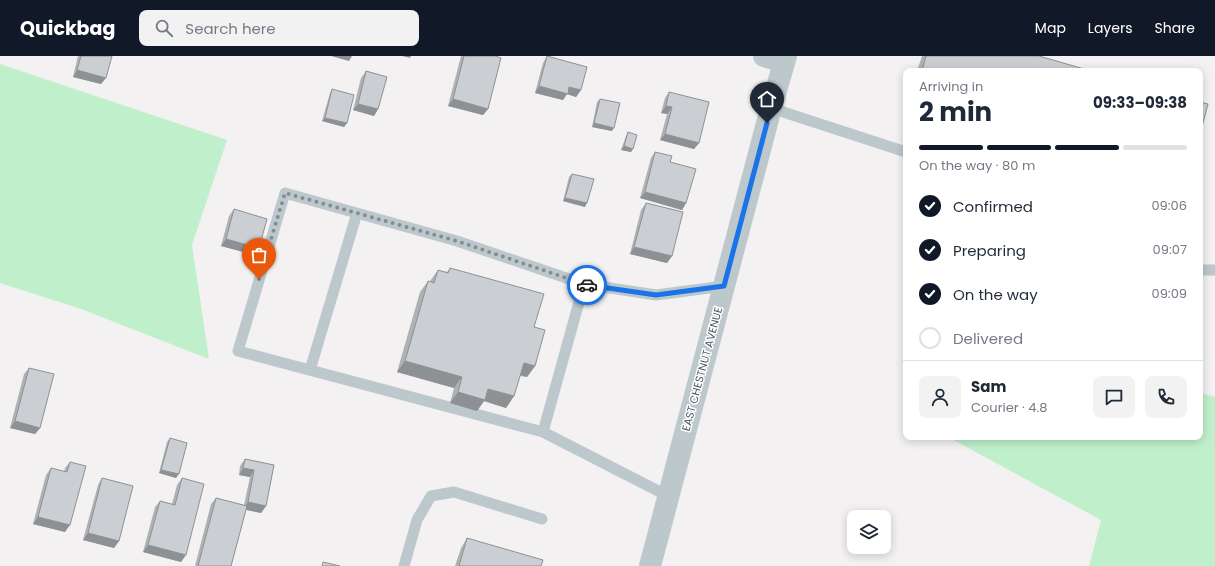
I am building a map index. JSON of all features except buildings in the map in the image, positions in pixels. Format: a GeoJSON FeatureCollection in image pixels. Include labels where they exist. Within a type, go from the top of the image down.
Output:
{"type":"FeatureCollection","features":[{"type":"Feature","properties":{"kind":"street"},"geometry":{"type":"LineString","coordinates":[[764,56],[785,59]]}},
{"type":"Feature","properties":{"kind":"street","name":"EAST CHESTNUT AVENUE"},"geometry":{"type":"LineString","coordinates":[[650,566],[785,59]]}},
{"type":"Feature","properties":{"kind":"lane"},"geometry":{"type":"LineString","coordinates":[[771,108],[903,151]]}},
{"type":"Feature","properties":{"kind":"lane"},"geometry":{"type":"LineString","coordinates":[[668,496],[543,432],[238,351],[285,193],[457,241],[584,284],[656,295],[724,286]]}},
{"type":"Feature","properties":{"kind":"lane"},"geometry":{"type":"LineString","coordinates":[[310,370],[357,213]]}},
{"type":"Feature","properties":{"kind":"lane"},"geometry":{"type":"LineString","coordinates":[[1203,270],[1215,270]]}},
{"type":"Feature","properties":{"kind":"lane"},"geometry":{"type":"LineString","coordinates":[[543,432],[584,284]]}},
{"type":"Feature","properties":{"kind":"lane"},"geometry":{"type":"LineString","coordinates":[[404,566],[417,520],[431,496],[454,492],[542,519]]}},
{"type":"Feature","properties":{"kind":"green space"},"geometry":{"type":"Polygon","coordinates":[[[0,64],[227,140],[192,245],[209,359],[81,309],[0,283],[0,64]]]}},
{"type":"Feature","properties":{"kind":"green space"},"geometry":{"type":"Polygon","coordinates":[[[1203,394],[1215,397],[1215,566],[1089,566],[1101,520],[954,440],[1203,440],[1203,394]]]}},
{"type":"Feature","properties":{"kind":"way so far"},"geometry":{"type":"LineString","coordinates":[[259,279],[285,193],[457,241],[587,285]]}},
{"type":"Feature","properties":{"kind":"route"},"geometry":{"type":"LineString","coordinates":[[587,285],[656,295],[724,286],[767,123]]}}]}
